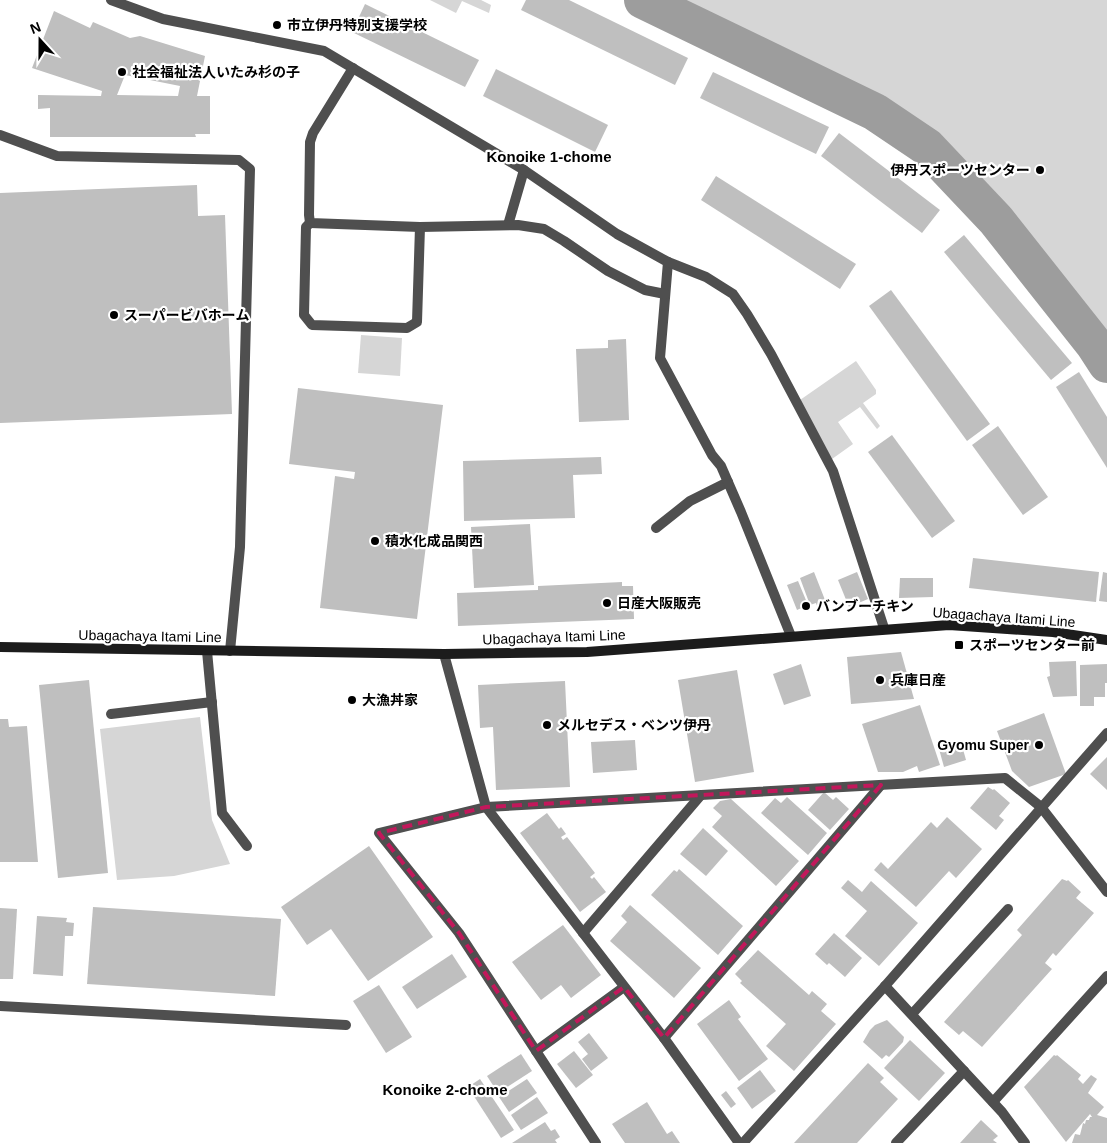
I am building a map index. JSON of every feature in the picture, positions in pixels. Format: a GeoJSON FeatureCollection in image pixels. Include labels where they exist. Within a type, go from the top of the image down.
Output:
{"type":"FeatureCollection","features":[{"type":"Feature","properties":{"kind":"main road","name":"Ubagachaya Itami Line"},"geometry":{"type":"LineString","coordinates":[[0,647],[444,654],[587,652],[884,628],[948,625],[1054,632],[1107,640]]}},
{"type":"Feature","properties":{"kind":"street"},"geometry":{"type":"LineString","coordinates":[[111,0],[163,19],[324,51],[524,170],[616,234],[668,262],[706,277],[733,294],[761,338],[833,470],[884,628]]}},
{"type":"Feature","properties":{"kind":"street"},"geometry":{"type":"LineString","coordinates":[[310,223],[308,215],[310,142],[313,133],[353,68]]}},
{"type":"Feature","properties":{"kind":"street"},"geometry":{"type":"LineString","coordinates":[[0,135],[58,156],[239,160],[250,169],[240,547],[230,651]]}},
{"type":"Feature","properties":{"kind":"street"},"geometry":{"type":"LineString","coordinates":[[508,225],[524,170]]}},
{"type":"Feature","properties":{"kind":"street"},"geometry":{"type":"LineString","coordinates":[[420,227],[417,322],[407,328],[312,325],[304,315],[306,226],[310,223],[420,227],[508,225],[544,229],[608,271],[645,290],[665,294]]}},
{"type":"Feature","properties":{"kind":"street"},"geometry":{"type":"LineString","coordinates":[[668,262],[660,358],[712,455],[721,466],[791,636]]}},
{"type":"Feature","properties":{"kind":"street"},"geometry":{"type":"LineString","coordinates":[[656,528],[690,500],[728,482]]}},
{"type":"Feature","properties":{"kind":"street"},"geometry":{"type":"LineString","coordinates":[[207,651],[222,813],[247,846]]}},
{"type":"Feature","properties":{"kind":"street"},"geometry":{"type":"LineString","coordinates":[[444,654],[486,806],[664,1038],[739,1143]]}},
{"type":"Feature","properties":{"kind":"street"},"geometry":{"type":"LineString","coordinates":[[110,714],[212,702]]}},
{"type":"Feature","properties":{"kind":"street"},"geometry":{"type":"LineString","coordinates":[[743,1143],[885,986],[1107,733]]}},
{"type":"Feature","properties":{"kind":"street"},"geometry":{"type":"LineString","coordinates":[[596,1143],[459,934],[379,833],[486,806],[1005,778],[1041,807],[1107,892]]}},
{"type":"Feature","properties":{"kind":"street"},"geometry":{"type":"LineString","coordinates":[[664,1038],[881,785]]}},
{"type":"Feature","properties":{"kind":"street"},"geometry":{"type":"LineString","coordinates":[[583,932],[701,795]]}},
{"type":"Feature","properties":{"kind":"street"},"geometry":{"type":"LineString","coordinates":[[912,1014],[1008,909]]}},
{"type":"Feature","properties":{"kind":"street"},"geometry":{"type":"LineString","coordinates":[[993,1102],[1107,976]]}},
{"type":"Feature","properties":{"kind":"street"},"geometry":{"type":"LineString","coordinates":[[885,986],[993,1102],[1025,1143]]}},
{"type":"Feature","properties":{"kind":"street"},"geometry":{"type":"LineString","coordinates":[[536,1051],[624,987]]}},
{"type":"Feature","properties":{"kind":"street"},"geometry":{"type":"LineString","coordinates":[[0,1006],[346,1025]]}},
{"type":"Feature","properties":{"kind":"street"},"geometry":{"type":"LineString","coordinates":[[896,1143],[964,1071]]}},
{"type":"Feature","properties":{"kind":"highlighted area"},"geometry":{"type":"Polygon","coordinates":[[[881,785],[664,1038],[624,987],[536,1051],[459,933],[379,833],[486,807],[881,785]]]}},
{"type":"Feature","properties":{"kind":"shaded area"},"geometry":{"type":"Polygon","coordinates":[[[430,0],[481,0],[491,5],[489,13],[462,1],[456,13],[430,0]]]}},
{"type":"Feature","properties":{"kind":"shaded area","name":"伊丹スポーツセンター"},"geometry":{"type":"Polygon","coordinates":[[[681,0],[1107,0],[1107,335],[1007,205],[941,135],[884,97],[681,0]]]}},
{"type":"Feature","properties":{"kind":"shaded area"},"geometry":{"type":"Polygon","coordinates":[[[361,335],[402,338],[400,376],[358,373],[361,335]]]}},
{"type":"Feature","properties":{"kind":"shaded area"},"geometry":{"type":"Polygon","coordinates":[[[856,361],[876,390],[876,394],[863,403],[880,426],[877,429],[860,407],[838,422],[853,444],[832,459],[800,400],[856,361]]]}},
{"type":"Feature","properties":{"kind":"shaded area"},"geometry":{"type":"Polygon","coordinates":[[[200,717],[212,820],[230,864],[174,876],[117,880],[100,729],[200,717]]]}},
{"type":"Feature","properties":{"kind":"building"},"geometry":{"type":"Polygon","coordinates":[[[526,0],[569,0],[688,58],[675,85],[521,10],[526,0]]]}},
{"type":"Feature","properties":{"kind":"building"},"geometry":{"type":"Polygon","coordinates":[[[365,4],[479,60],[465,87],[352,32],[365,4]]]}},
{"type":"Feature","properties":{"kind":"building","name":"社会福祉法人いたみ杉の子"},"geometry":{"type":"Polygon","coordinates":[[[54,11],[90,28],[93,22],[130,38],[140,36],[205,56],[197,96],[210,96],[210,134],[195,134],[196,137],[50,137],[50,108],[38,109],[38,95],[101,96],[102,91],[32,68],[54,11]],[[125,75],[117,95],[178,96],[180,86],[125,75]]]}},
{"type":"Feature","properties":{"kind":"building"},"geometry":{"type":"Polygon","coordinates":[[[496,69],[608,125],[595,152],[483,96],[496,69]]]}},
{"type":"Feature","properties":{"kind":"building"},"geometry":{"type":"Polygon","coordinates":[[[713,72],[829,127],[816,154],[700,98],[713,72]]]}},
{"type":"Feature","properties":{"kind":"building"},"geometry":{"type":"Polygon","coordinates":[[[839,133],[940,210],[922,233],[821,156],[839,133]]]}},
{"type":"Feature","properties":{"kind":"building"},"geometry":{"type":"Polygon","coordinates":[[[716,176],[856,264],[840,289],[701,200],[716,176]]]}},
{"type":"Feature","properties":{"kind":"building","name":"スーパービバホーム"},"geometry":{"type":"Polygon","coordinates":[[[197,185],[198,216],[225,215],[232,414],[0,423],[0,193],[197,185]]]}},
{"type":"Feature","properties":{"kind":"building"},"geometry":{"type":"Polygon","coordinates":[[[964,235],[1072,363],[1051,380],[944,252],[964,235]]]}},
{"type":"Feature","properties":{"kind":"building"},"geometry":{"type":"Polygon","coordinates":[[[891,290],[990,424],[967,441],[869,306],[891,290]]]}},
{"type":"Feature","properties":{"kind":"building"},"geometry":{"type":"Polygon","coordinates":[[[626,339],[629,420],[579,422],[576,349],[608,348],[608,340],[626,339]]]}},
{"type":"Feature","properties":{"kind":"building"},"geometry":{"type":"Polygon","coordinates":[[[1079,372],[1107,417],[1107,468],[1056,387],[1079,372]]]}},
{"type":"Feature","properties":{"kind":"building"},"geometry":{"type":"Polygon","coordinates":[[[298,388],[443,405],[417,619],[320,608],[335,476],[354,479],[355,472],[289,464],[298,388]]]}},
{"type":"Feature","properties":{"kind":"building"},"geometry":{"type":"Polygon","coordinates":[[[998,426],[1048,497],[1023,515],[972,445],[998,426]]]}},
{"type":"Feature","properties":{"kind":"building"},"geometry":{"type":"Polygon","coordinates":[[[892,435],[955,521],[932,538],[868,452],[892,435]]]}},
{"type":"Feature","properties":{"kind":"building"},"geometry":{"type":"Polygon","coordinates":[[[601,457],[602,474],[573,475],[575,518],[464,521],[463,461],[601,457]]]}},
{"type":"Feature","properties":{"kind":"building"},"geometry":{"type":"Polygon","coordinates":[[[530,524],[534,585],[474,588],[471,527],[530,524]]]}},
{"type":"Feature","properties":{"kind":"building"},"geometry":{"type":"Polygon","coordinates":[[[973,558],[1099,572],[1096,602],[969,588],[973,558]]]}},
{"type":"Feature","properties":{"kind":"building"},"geometry":{"type":"Polygon","coordinates":[[[814,572],[827,605],[818,609],[816,603],[810,605],[800,578],[814,572]]]}},
{"type":"Feature","properties":{"kind":"building"},"geometry":{"type":"Polygon","coordinates":[[[857,572],[868,599],[849,607],[838,580],[857,572]]]}},
{"type":"Feature","properties":{"kind":"building"},"geometry":{"type":"Polygon","coordinates":[[[1103,572],[1107,573],[1107,602],[1099,601],[1103,572]]]}},
{"type":"Feature","properties":{"kind":"building"},"geometry":{"type":"Polygon","coordinates":[[[900,578],[933,578],[933,597],[899,598],[900,578]]]}},
{"type":"Feature","properties":{"kind":"building"},"geometry":{"type":"Polygon","coordinates":[[[798,581],[808,605],[797,610],[787,585],[798,581]]]}},
{"type":"Feature","properties":{"kind":"building"},"geometry":{"type":"Polygon","coordinates":[[[622,582],[622,586],[633,586],[634,619],[458,626],[457,593],[538,590],[538,586],[622,582]]]}},
{"type":"Feature","properties":{"kind":"building"},"geometry":{"type":"Polygon","coordinates":[[[901,652],[914,699],[851,704],[847,657],[901,652]]]}},
{"type":"Feature","properties":{"kind":"building"},"geometry":{"type":"Polygon","coordinates":[[[1076,661],[1077,696],[1053,697],[1047,677],[1050,676],[1049,662],[1076,661]]]}},
{"type":"Feature","properties":{"kind":"building"},"geometry":{"type":"Polygon","coordinates":[[[801,664],[811,696],[784,705],[773,674],[801,664]]]}},
{"type":"Feature","properties":{"kind":"building"},"geometry":{"type":"Polygon","coordinates":[[[1107,664],[1105,697],[1094,697],[1094,706],[1080,706],[1080,665],[1107,664]]]}},
{"type":"Feature","properties":{"kind":"building"},"geometry":{"type":"Polygon","coordinates":[[[737,670],[754,772],[695,782],[678,680],[737,670]]]}},
{"type":"Feature","properties":{"kind":"building"},"geometry":{"type":"Polygon","coordinates":[[[89,680],[108,873],[58,878],[39,685],[89,680]]]}},
{"type":"Feature","properties":{"kind":"building"},"geometry":{"type":"Polygon","coordinates":[[[565,681],[570,787],[496,790],[493,727],[480,728],[478,685],[565,681]]]}},
{"type":"Feature","properties":{"kind":"building"},"geometry":{"type":"Polygon","coordinates":[[[920,705],[940,765],[919,772],[917,766],[903,772],[878,772],[862,724],[920,705]]]}},
{"type":"Feature","properties":{"kind":"building"},"geometry":{"type":"Polygon","coordinates":[[[1044,713],[1066,774],[1029,787],[1012,771],[997,731],[1044,713]]]}},
{"type":"Feature","properties":{"kind":"building"},"geometry":{"type":"Polygon","coordinates":[[[0,719],[8,719],[9,727],[27,726],[38,862],[0,862],[0,719]]]}},
{"type":"Feature","properties":{"kind":"building"},"geometry":{"type":"Polygon","coordinates":[[[635,740],[637,770],[593,773],[591,742],[635,740]]]}},
{"type":"Feature","properties":{"kind":"building"},"geometry":{"type":"Polygon","coordinates":[[[961,742],[966,760],[944,767],[939,749],[961,742]]]}},
{"type":"Feature","properties":{"kind":"building"},"geometry":{"type":"Polygon","coordinates":[[[1107,757],[1107,790],[1090,774],[1107,757]]]}},
{"type":"Feature","properties":{"kind":"building"},"geometry":{"type":"Polygon","coordinates":[[[988,787],[994,789],[1010,803],[999,816],[1004,820],[996,830],[970,808],[988,787]]]}},
{"type":"Feature","properties":{"kind":"building"},"geometry":{"type":"Polygon","coordinates":[[[824,792],[833,800],[836,797],[849,809],[830,830],[808,810],[824,792]]]}},
{"type":"Feature","properties":{"kind":"building"},"geometry":{"type":"Polygon","coordinates":[[[787,797],[827,833],[808,855],[761,813],[775,798],[781,803],[787,797]]]}},
{"type":"Feature","properties":{"kind":"building"},"geometry":{"type":"Polygon","coordinates":[[[731,799],[799,861],[776,886],[712,827],[722,816],[713,808],[720,801],[731,799]]]}},
{"type":"Feature","properties":{"kind":"building"},"geometry":{"type":"Polygon","coordinates":[[[547,813],[559,829],[561,827],[566,834],[561,837],[563,840],[567,837],[595,873],[590,877],[592,879],[594,877],[606,892],[580,912],[520,833],[547,813]]]}},
{"type":"Feature","properties":{"kind":"building"},"geometry":{"type":"Polygon","coordinates":[[[947,817],[982,849],[956,878],[949,871],[916,907],[874,870],[881,862],[888,869],[931,822],[937,828],[947,817]]]}},
{"type":"Feature","properties":{"kind":"building"},"geometry":{"type":"Polygon","coordinates":[[[703,828],[728,851],[706,876],[680,854],[703,828]]]}},
{"type":"Feature","properties":{"kind":"building"},"geometry":{"type":"Polygon","coordinates":[[[369,846],[433,937],[368,981],[331,929],[307,945],[281,907],[369,846]]]}},
{"type":"Feature","properties":{"kind":"building"},"geometry":{"type":"Polygon","coordinates":[[[679,869],[743,926],[718,955],[651,895],[674,870],[677,872],[679,869]]]}},
{"type":"Feature","properties":{"kind":"building"},"geometry":{"type":"Polygon","coordinates":[[[1062,879],[1068,880],[1081,892],[1076,898],[1094,913],[1056,956],[1053,953],[1045,963],[1052,969],[982,1047],[963,1031],[959,1035],[944,1022],[1022,935],[1017,930],[1062,879]]]}},
{"type":"Feature","properties":{"kind":"building"},"geometry":{"type":"Polygon","coordinates":[[[848,880],[862,892],[871,881],[918,923],[879,966],[845,936],[867,911],[841,888],[848,880]]]}},
{"type":"Feature","properties":{"kind":"building"},"geometry":{"type":"Polygon","coordinates":[[[630,905],[701,968],[674,998],[610,941],[627,922],[621,916],[630,905]]]}},
{"type":"Feature","properties":{"kind":"building"},"geometry":{"type":"Polygon","coordinates":[[[93,907],[281,919],[275,996],[87,984],[93,907]]]}},
{"type":"Feature","properties":{"kind":"building"},"geometry":{"type":"Polygon","coordinates":[[[0,908],[17,909],[13,979],[0,979],[0,908]]]}},
{"type":"Feature","properties":{"kind":"building"},"geometry":{"type":"Polygon","coordinates":[[[37,916],[67,918],[66,922],[74,923],[73,936],[65,936],[63,976],[33,974],[37,916]]]}},
{"type":"Feature","properties":{"kind":"building"},"geometry":{"type":"Polygon","coordinates":[[[563,925],[601,975],[571,998],[561,985],[541,1000],[512,962],[563,925]]]}},
{"type":"Feature","properties":{"kind":"building"},"geometry":{"type":"Polygon","coordinates":[[[834,933],[862,958],[845,977],[815,954],[834,933]]]}},
{"type":"Feature","properties":{"kind":"building"},"geometry":{"type":"Polygon","coordinates":[[[758,950],[809,995],[812,991],[827,1004],[821,1011],[836,1024],[794,1071],[766,1046],[786,1024],[740,983],[742,981],[735,974],[758,950]]]}},
{"type":"Feature","properties":{"kind":"building"},"geometry":{"type":"Polygon","coordinates":[[[452,954],[467,977],[417,1009],[402,987],[452,954]]]}},
{"type":"Feature","properties":{"kind":"building"},"geometry":{"type":"Polygon","coordinates":[[[379,985],[412,1037],[386,1053],[353,1001],[379,985]]]}},
{"type":"Feature","properties":{"kind":"building"},"geometry":{"type":"Polygon","coordinates":[[[729,1000],[741,1017],[738,1019],[768,1059],[739,1081],[697,1024],[729,1000]]]}},
{"type":"Feature","properties":{"kind":"building"},"geometry":{"type":"Polygon","coordinates":[[[887,1020],[904,1037],[903,1042],[889,1057],[886,1055],[882,1059],[863,1042],[875,1025],[887,1020]]]}},
{"type":"Feature","properties":{"kind":"building"},"geometry":{"type":"Polygon","coordinates":[[[589,1033],[608,1058],[591,1071],[582,1059],[588,1054],[578,1042],[589,1033]]]}},
{"type":"Feature","properties":{"kind":"building"},"geometry":{"type":"Polygon","coordinates":[[[910,1040],[945,1073],[919,1101],[884,1068],[910,1040]]]}},
{"type":"Feature","properties":{"kind":"building"},"geometry":{"type":"Polygon","coordinates":[[[574,1051],[593,1075],[576,1088],[557,1064],[574,1051]]]}},
{"type":"Feature","properties":{"kind":"building"},"geometry":{"type":"Polygon","coordinates":[[[521,1054],[532,1071],[498,1093],[487,1076],[521,1054]]]}},
{"type":"Feature","properties":{"kind":"building"},"geometry":{"type":"Polygon","coordinates":[[[1054,1055],[1057,1055],[1081,1075],[1078,1079],[1083,1084],[1091,1075],[1097,1079],[1088,1093],[1104,1107],[1097,1115],[1107,1118],[1107,1143],[1072,1143],[1075,1134],[1080,1135],[1083,1123],[1085,1124],[1086,1120],[1092,1117],[1090,1114],[1066,1142],[1024,1087],[1054,1055]]]}},
{"type":"Feature","properties":{"kind":"building"},"geometry":{"type":"Polygon","coordinates":[[[868,1063],[884,1078],[880,1082],[898,1099],[857,1143],[794,1143],[868,1063]]]}},
{"type":"Feature","properties":{"kind":"building"},"geometry":{"type":"Polygon","coordinates":[[[760,1070],[776,1091],[752,1109],[737,1088],[760,1070]]]}},
{"type":"Feature","properties":{"kind":"building"},"geometry":{"type":"Polygon","coordinates":[[[480,1079],[514,1130],[501,1138],[468,1087],[480,1079]]]}},
{"type":"Feature","properties":{"kind":"building"},"geometry":{"type":"Polygon","coordinates":[[[527,1079],[537,1093],[509,1112],[499,1097],[527,1079]]]}},
{"type":"Feature","properties":{"kind":"building"},"geometry":{"type":"Polygon","coordinates":[[[726,1091],[736,1104],[731,1108],[721,1095],[726,1091]]]}},
{"type":"Feature","properties":{"kind":"building"},"geometry":{"type":"Polygon","coordinates":[[[537,1097],[548,1113],[521,1130],[511,1115],[537,1097]]]}},
{"type":"Feature","properties":{"kind":"building"},"geometry":{"type":"Polygon","coordinates":[[[647,1102],[667,1134],[672,1131],[680,1143],[625,1143],[612,1124],[647,1102]]]}},
{"type":"Feature","properties":{"kind":"building"},"geometry":{"type":"Polygon","coordinates":[[[981,1120],[998,1136],[993,1140],[997,1143],[960,1143],[981,1120]]]}},
{"type":"Feature","properties":{"kind":"building"},"geometry":{"type":"Polygon","coordinates":[[[545,1122],[551,1131],[555,1129],[560,1137],[555,1140],[557,1143],[512,1143],[545,1122]]]}},
{"type":"Feature","properties":{"kind":"waterway"},"geometry":{"type":"LineString","coordinates":[[643,0],[875,112],[927,147],[996,220],[1094,344],[1107,364]]}},
{"type":"Feature","properties":{"kind":"place","name":"市立伊丹特別支援学校"},"geometry":{"type":"Point","coordinates":[277,25]}},
{"type":"Feature","properties":{"kind":"place","name":"社会福祉法人いたみ杉の子"},"geometry":{"type":"Point","coordinates":[122,72]}},
{"type":"Feature","properties":{"kind":"place","name":"伊丹スポーツセンター"},"geometry":{"type":"Point","coordinates":[1040,170]}},
{"type":"Feature","properties":{"kind":"place","name":"スーパービバホーム"},"geometry":{"type":"Point","coordinates":[114,315]}},
{"type":"Feature","properties":{"kind":"place","name":"積水化成品関西"},"geometry":{"type":"Point","coordinates":[375,541]}},
{"type":"Feature","properties":{"kind":"place","name":"日産大阪販売"},"geometry":{"type":"Point","coordinates":[607,603]}},
{"type":"Feature","properties":{"kind":"place","name":"バンブーチキン"},"geometry":{"type":"Point","coordinates":[806,606]}},
{"type":"Feature","properties":{"kind":"place","name":"スポーツセンター前"},"geometry":{"type":"Point","coordinates":[959,645]}},
{"type":"Feature","properties":{"kind":"place","name":"兵庫日産"},"geometry":{"type":"Point","coordinates":[880,680]}},
{"type":"Feature","properties":{"kind":"place","name":"大漁丼家"},"geometry":{"type":"Point","coordinates":[352,700]}},
{"type":"Feature","properties":{"kind":"place","name":"メルセデス・ベンツ伊丹"},"geometry":{"type":"Point","coordinates":[547,725]}},
{"type":"Feature","properties":{"kind":"place","name":"Gyomu Super"},"geometry":{"type":"Point","coordinates":[1039,745]}},
{"type":"Feature","properties":{"kind":"district","name":"Konoike 1-chome"},"geometry":{"type":"Point","coordinates":[549,157]}},
{"type":"Feature","properties":{"kind":"district","name":"Konoike 2-chome"},"geometry":{"type":"Point","coordinates":[445,1090]}}]}
